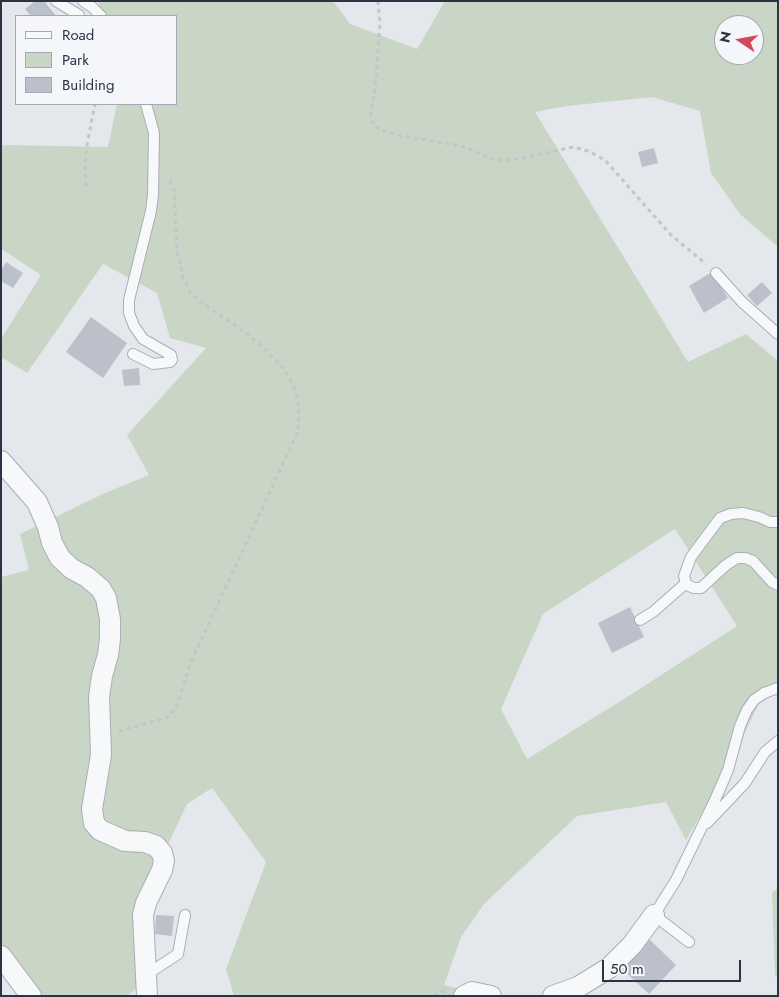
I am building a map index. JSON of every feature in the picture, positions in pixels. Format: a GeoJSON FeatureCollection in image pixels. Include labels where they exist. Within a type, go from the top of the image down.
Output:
{"type":"FeatureCollection","features":[{"type":"Feature","properties":{"kind":"street"},"geometry":{"type":"LineString","coordinates":[[1,461],[37,502],[48,526],[52,544],[60,558],[72,569],[87,577],[101,589],[106,598],[110,619],[108,655],[99,697],[101,755],[92,809],[94,823],[100,830],[112,837],[125,841],[145,842],[156,846],[162,853],[164,861],[162,870],[146,903],[143,915],[148,996]]}},
{"type":"Feature","properties":{"kind":"street"},"geometry":{"type":"LineString","coordinates":[[554,996],[578,987],[609,968],[632,944],[654,915]]}},
{"type":"Feature","properties":{"kind":"street"},"geometry":{"type":"LineString","coordinates":[[1,956],[31,996]]}},
{"type":"Feature","properties":{"kind":"street"},"geometry":{"type":"LineString","coordinates":[[464,996],[472,992],[491,996]]}},
{"type":"Feature","properties":{"kind":"lane"},"geometry":{"type":"LineString","coordinates":[[56,1],[79,15]]}},
{"type":"Feature","properties":{"kind":"lane"},"geometry":{"type":"LineString","coordinates":[[83,1],[100,15]]}},
{"type":"Feature","properties":{"kind":"lane"},"geometry":{"type":"LineString","coordinates":[[132,354],[153,364],[170,362],[172,360],[171,355],[143,339],[134,326],[129,313],[129,300],[151,211],[153,195],[154,133],[146,105]]}},
{"type":"Feature","properties":{"kind":"lane"},"geometry":{"type":"LineString","coordinates":[[716,273],[742,302],[778,334]]}},
{"type":"Feature","properties":{"kind":"lane"},"geometry":{"type":"LineString","coordinates":[[778,522],[770,522],[743,513],[731,514],[720,518],[687,566],[684,576],[686,583],[694,588],[701,588],[718,571],[737,558],[753,561],[772,582],[778,585]]}},
{"type":"Feature","properties":{"kind":"lane"},"geometry":{"type":"LineString","coordinates":[[640,620],[653,612],[686,583]]}},
{"type":"Feature","properties":{"kind":"lane"},"geometry":{"type":"LineString","coordinates":[[688,942],[654,915],[676,880],[728,770],[740,726],[747,710],[754,700],[764,693],[778,688]]}},
{"type":"Feature","properties":{"kind":"lane"},"geometry":{"type":"LineString","coordinates":[[699,832],[745,783],[765,752],[778,741]]}},
{"type":"Feature","properties":{"kind":"lane"},"geometry":{"type":"LineString","coordinates":[[146,975],[178,954],[186,915]]}},
{"type":"Feature","properties":{"kind":"path"},"geometry":{"type":"LineString","coordinates":[[378,1],[380,24],[375,90],[371,110],[374,126],[401,136],[462,146],[496,160],[513,160],[573,147],[588,151],[605,160],[671,235],[716,273]]}},
{"type":"Feature","properties":{"kind":"path"},"geometry":{"type":"LineString","coordinates":[[86,186],[87,144],[95,105]]}},
{"type":"Feature","properties":{"kind":"path"},"geometry":{"type":"LineString","coordinates":[[101,738],[127,727],[166,718],[176,709],[190,664],[298,431],[299,407],[295,389],[284,369],[245,332],[198,300],[190,292],[183,277],[177,251],[174,188],[166,176],[152,170]]}},
{"type":"Feature","properties":{"kind":"green space"},"geometry":{"type":"Polygon","coordinates":[[[98,1],[333,1],[350,24],[417,49],[445,1],[778,1],[778,247],[740,214],[711,173],[700,111],[652,97],[567,106],[535,112],[688,362],[746,334],[778,361],[778,687],[761,699],[729,766],[686,840],[666,802],[577,816],[484,904],[461,937],[444,985],[472,992],[471,996],[234,996],[226,969],[266,862],[212,788],[187,804],[139,907],[138,987],[127,996],[40,996],[1,942],[1,577],[29,570],[20,534],[105,493],[149,475],[127,435],[206,348],[170,338],[157,293],[103,264],[27,373],[1,357],[1,339],[41,275],[1,250],[1,145],[108,147],[117,105],[178,105],[178,15],[102,15],[98,1]],[[675,529],[543,614],[501,709],[527,759],[737,626],[675,529]]]}},
{"type":"Feature","properties":{"kind":"green space"},"geometry":{"type":"Polygon","coordinates":[[[778,888],[778,975],[775,977],[772,893],[778,888]]]}},
{"type":"Feature","properties":{"kind":"building"},"geometry":{"type":"Polygon","coordinates":[[[35,1],[44,1],[55,15],[30,15],[25,9],[35,1]]]}},
{"type":"Feature","properties":{"kind":"building"},"geometry":{"type":"Polygon","coordinates":[[[654,148],[658,163],[642,167],[638,152],[654,148]]]}},
{"type":"Feature","properties":{"kind":"building"},"geometry":{"type":"Polygon","coordinates":[[[6,262],[23,273],[13,288],[1,281],[1,270],[6,262]]]}},
{"type":"Feature","properties":{"kind":"building"},"geometry":{"type":"Polygon","coordinates":[[[712,272],[728,298],[704,313],[689,286],[712,272]]]}},
{"type":"Feature","properties":{"kind":"building"},"geometry":{"type":"Polygon","coordinates":[[[762,282],[772,293],[757,306],[747,295],[762,282]]]}},
{"type":"Feature","properties":{"kind":"building"},"geometry":{"type":"Polygon","coordinates":[[[91,317],[127,343],[103,378],[66,352],[91,317]]]}},
{"type":"Feature","properties":{"kind":"building"},"geometry":{"type":"Polygon","coordinates":[[[139,368],[140,385],[124,386],[122,370],[139,368]]]}},
{"type":"Feature","properties":{"kind":"building"},"geometry":{"type":"Polygon","coordinates":[[[630,607],[644,637],[612,653],[598,623],[630,607]]]}},
{"type":"Feature","properties":{"kind":"building"},"geometry":{"type":"Polygon","coordinates":[[[156,915],[174,916],[172,936],[155,934],[156,915]]]}},
{"type":"Feature","properties":{"kind":"building"},"geometry":{"type":"Polygon","coordinates":[[[648,938],[676,965],[649,994],[621,968],[648,938]]]}}]}
